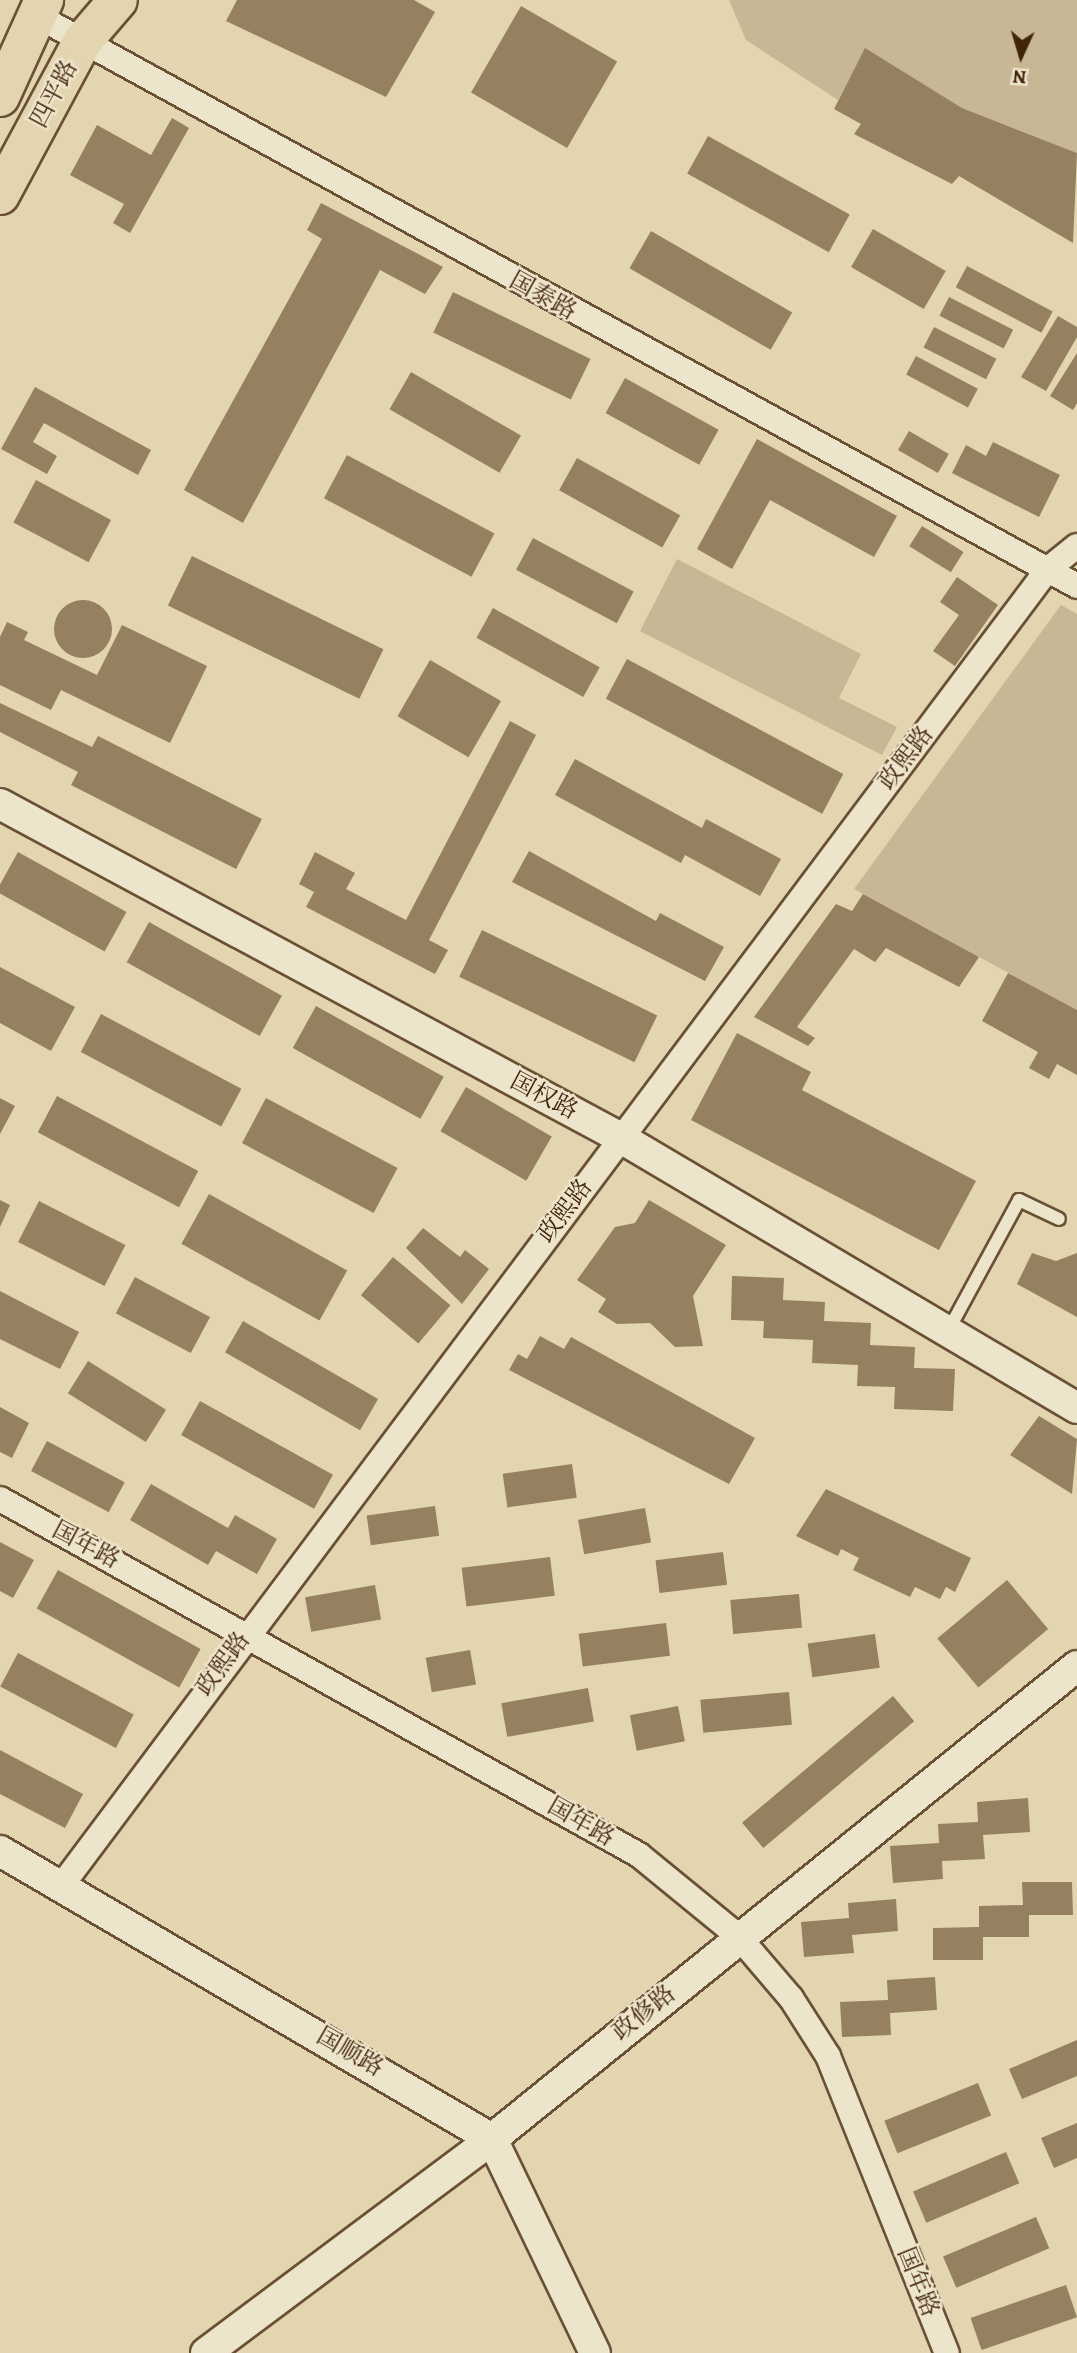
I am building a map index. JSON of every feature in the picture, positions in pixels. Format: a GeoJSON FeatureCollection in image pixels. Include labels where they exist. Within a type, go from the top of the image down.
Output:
{"type":"FeatureCollection","features":[{"type":"Feature","properties":{"kind":"main road"},"geometry":{"type":"LineString","coordinates":[[82,42],[98,0]]}},
{"type":"Feature","properties":{"kind":"main road","name":"四平路"},"geometry":{"type":"LineString","coordinates":[[0,195],[82,42],[118,0]]}},
{"type":"Feature","properties":{"kind":"main road","name":"四平路"},"geometry":{"type":"LineString","coordinates":[[0,97],[47,6]]}},
{"type":"Feature","properties":{"kind":"street","name":"国泰路"},"geometry":{"type":"LineString","coordinates":[[47,6],[82,42],[1077,586]]}},
{"type":"Feature","properties":{"kind":"street","name":"政熙路"},"geometry":{"type":"LineString","coordinates":[[62,1885],[247,1632],[1047,570],[1077,546]]}},
{"type":"Feature","properties":{"kind":"street","name":"国权路"},"geometry":{"type":"LineString","coordinates":[[1,807],[621,1138],[1077,1408]]}},
{"type":"Feature","properties":{"kind":"street","name":"国年路"},"geometry":{"type":"LineString","coordinates":[[0,1499],[247,1632],[639,1855],[738,1936],[792,1998],[828,2056],[947,2353]]}},
{"type":"Feature","properties":{"kind":"street","name":"政修路"},"geometry":{"type":"LineString","coordinates":[[206,2353],[492,2139],[738,1936],[1077,1666]]}},
{"type":"Feature","properties":{"kind":"street","name":"国顺路"},"geometry":{"type":"LineString","coordinates":[[0,1851],[492,2139]]}},
{"type":"Feature","properties":{"kind":"street"},"geometry":{"type":"LineString","coordinates":[[492,2139],[595,2353]]}},
{"type":"Feature","properties":{"kind":"lane"},"geometry":{"type":"LineString","coordinates":[[948,1331],[1019,1200],[1059,1219]]}},
{"type":"Feature","properties":{"kind":"shaded area"},"geometry":{"type":"Polygon","coordinates":[[[729,0],[1077,0],[1077,153],[962,108],[865,49],[838,100],[746,40],[729,0]]]}},
{"type":"Feature","properties":{"kind":"shaded area"},"geometry":{"type":"Polygon","coordinates":[[[677,559],[861,654],[839,698],[897,727],[882,755],[640,631],[677,559]]]}},
{"type":"Feature","properties":{"kind":"shaded area"},"geometry":{"type":"Polygon","coordinates":[[[1061,605],[1077,614],[1077,1010],[854,889],[1061,605]]]}},
{"type":"Feature","properties":{"kind":"building"},"geometry":{"type":"Polygon","coordinates":[[[237,0],[414,0],[435,12],[386,97],[226,21],[237,0]]]}},
{"type":"Feature","properties":{"kind":"building"},"geometry":{"type":"Polygon","coordinates":[[[521,6],[617,62],[567,148],[471,93],[521,6]]]}},
{"type":"Feature","properties":{"kind":"building"},"geometry":{"type":"Polygon","coordinates":[[[865,48],[962,108],[1077,153],[1073,243],[959,176],[952,184],[854,134],[861,124],[834,109],[865,48]]]}},
{"type":"Feature","properties":{"kind":"building"},"geometry":{"type":"Polygon","coordinates":[[[172,118],[189,128],[130,233],[113,223],[124,204],[70,175],[97,125],[151,155],[172,118]]]}},
{"type":"Feature","properties":{"kind":"building"},"geometry":{"type":"Polygon","coordinates":[[[708,136],[850,215],[829,252],[687,174],[708,136]]]}},
{"type":"Feature","properties":{"kind":"building"},"geometry":{"type":"Polygon","coordinates":[[[321,203],[443,267],[425,294],[380,270],[243,523],[184,490],[322,239],[307,230],[321,203]]]}},
{"type":"Feature","properties":{"kind":"building"},"geometry":{"type":"Polygon","coordinates":[[[873,229],[946,271],[924,309],[851,267],[873,229]]]}},
{"type":"Feature","properties":{"kind":"building"},"geometry":{"type":"Polygon","coordinates":[[[651,231],[792,312],[771,350],[630,268],[651,231]]]}},
{"type":"Feature","properties":{"kind":"building"},"geometry":{"type":"Polygon","coordinates":[[[967,266],[1053,312],[1041,333],[956,287],[967,266]]]}},
{"type":"Feature","properties":{"kind":"building"},"geometry":{"type":"Polygon","coordinates":[[[453,292],[591,359],[571,400],[433,332],[453,292]]]}},
{"type":"Feature","properties":{"kind":"building"},"geometry":{"type":"Polygon","coordinates":[[[949,297],[1013,330],[1004,348],[939,316],[949,297]]]}},
{"type":"Feature","properties":{"kind":"building"},"geometry":{"type":"Polygon","coordinates":[[[1058,316],[1077,327],[1077,337],[1046,391],[1021,377],[1058,316]]]}},
{"type":"Feature","properties":{"kind":"building"},"geometry":{"type":"Polygon","coordinates":[[[934,327],[996,359],[986,379],[924,347],[934,327]]]}},
{"type":"Feature","properties":{"kind":"building"},"geometry":{"type":"Polygon","coordinates":[[[1077,353],[1077,403],[1073,410],[1050,396],[1077,353]]]}},
{"type":"Feature","properties":{"kind":"building"},"geometry":{"type":"Polygon","coordinates":[[[916,356],[978,389],[968,407],[906,375],[916,356]]]}},
{"type":"Feature","properties":{"kind":"building"},"geometry":{"type":"Polygon","coordinates":[[[411,372],[521,436],[499,473],[390,409],[411,372]]]}},
{"type":"Feature","properties":{"kind":"building"},"geometry":{"type":"Polygon","coordinates":[[[625,378],[719,430],[699,465],[606,413],[625,378]]]}},
{"type":"Feature","properties":{"kind":"building"},"geometry":{"type":"Polygon","coordinates":[[[35,387],[151,450],[138,475],[44,423],[33,442],[57,456],[47,474],[1,449],[35,387]]]}},
{"type":"Feature","properties":{"kind":"building"},"geometry":{"type":"Polygon","coordinates":[[[909,431],[949,454],[938,473],[898,450],[909,431]]]}},
{"type":"Feature","properties":{"kind":"building"},"geometry":{"type":"Polygon","coordinates":[[[757,439],[897,516],[874,557],[770,500],[732,569],[697,549],[757,439]]]}},
{"type":"Feature","properties":{"kind":"building"},"geometry":{"type":"Polygon","coordinates":[[[993,442],[1060,475],[1039,517],[952,473],[966,445],[986,456],[993,442]]]}},
{"type":"Feature","properties":{"kind":"building"},"geometry":{"type":"Polygon","coordinates":[[[347,455],[494,533],[471,577],[324,498],[347,455]]]}},
{"type":"Feature","properties":{"kind":"building"},"geometry":{"type":"Polygon","coordinates":[[[577,458],[680,515],[662,548],[559,490],[577,458]]]}},
{"type":"Feature","properties":{"kind":"building"},"geometry":{"type":"Polygon","coordinates":[[[36,480],[111,520],[89,562],[13,522],[36,480]]]}},
{"type":"Feature","properties":{"kind":"building"},"geometry":{"type":"Polygon","coordinates":[[[922,526],[964,552],[951,572],[909,546],[922,526]]]}},
{"type":"Feature","properties":{"kind":"building"},"geometry":{"type":"Polygon","coordinates":[[[533,538],[634,592],[617,623],[516,570],[533,538]]]}},
{"type":"Feature","properties":{"kind":"building"},"geometry":{"type":"Polygon","coordinates":[[[192,556],[383,649],[359,699],[168,605],[192,556]]]}},
{"type":"Feature","properties":{"kind":"building"},"geometry":{"type":"Polygon","coordinates":[[[957,577],[998,605],[955,666],[933,651],[959,615],[940,602],[957,577]]]}},
{"type":"Feature","properties":{"kind":"building"},"geometry":{"type":"Polygon","coordinates":[[[77,600],[89,600],[104,608],[112,623],[112,635],[104,650],[89,658],[77,658],[62,650],[54,635],[54,623],[62,608],[77,600]]]}},
{"type":"Feature","properties":{"kind":"building"},"geometry":{"type":"Polygon","coordinates":[[[493,608],[600,667],[583,697],[477,638],[493,608]]]}},
{"type":"Feature","properties":{"kind":"building"},"geometry":{"type":"Polygon","coordinates":[[[7,622],[28,632],[24,640],[97,675],[122,625],[207,666],[170,743],[61,690],[51,710],[0,685],[0,637],[7,622]]]}},
{"type":"Feature","properties":{"kind":"building"},"geometry":{"type":"Polygon","coordinates":[[[627,659],[843,774],[822,814],[606,699],[627,659]]]}},
{"type":"Feature","properties":{"kind":"building"},"geometry":{"type":"Polygon","coordinates":[[[430,660],[501,701],[469,757],[398,716],[430,660]]]}},
{"type":"Feature","properties":{"kind":"building"},"geometry":{"type":"Polygon","coordinates":[[[0,703],[92,747],[98,736],[262,819],[236,869],[71,785],[78,772],[0,732],[0,703]]]}},
{"type":"Feature","properties":{"kind":"building"},"geometry":{"type":"Polygon","coordinates":[[[510,721],[536,735],[429,940],[448,950],[435,974],[306,907],[314,892],[299,884],[315,852],[355,873],[346,889],[406,920],[510,721]]]}},
{"type":"Feature","properties":{"kind":"building"},"geometry":{"type":"Polygon","coordinates":[[[575,759],[702,828],[706,819],[781,859],[760,896],[685,855],[681,863],[555,795],[575,759]]]}},
{"type":"Feature","properties":{"kind":"building"},"geometry":{"type":"Polygon","coordinates":[[[529,851],[656,921],[660,913],[724,947],[705,981],[512,882],[529,851]]]}},
{"type":"Feature","properties":{"kind":"building"},"geometry":{"type":"Polygon","coordinates":[[[18,852],[126,912],[105,951],[0,893],[0,884],[18,852]]]}},
{"type":"Feature","properties":{"kind":"building"},"geometry":{"type":"Polygon","coordinates":[[[863,894],[979,957],[959,987],[886,948],[875,962],[854,949],[797,1027],[815,1038],[808,1046],[754,1017],[836,904],[852,911],[863,894]]]}},
{"type":"Feature","properties":{"kind":"building"},"geometry":{"type":"Polygon","coordinates":[[[149,922],[282,996],[260,1036],[127,962],[149,922]]]}},
{"type":"Feature","properties":{"kind":"building"},"geometry":{"type":"Polygon","coordinates":[[[482,930],[657,1015],[634,1062],[459,977],[482,930]]]}},
{"type":"Feature","properties":{"kind":"building"},"geometry":{"type":"Polygon","coordinates":[[[0,967],[75,1007],[51,1051],[0,1023],[0,967]]]}},
{"type":"Feature","properties":{"kind":"building"},"geometry":{"type":"Polygon","coordinates":[[[1008,973],[1077,1010],[1077,1075],[1057,1064],[1049,1079],[1029,1068],[1038,1052],[982,1021],[1008,973]]]}},
{"type":"Feature","properties":{"kind":"building"},"geometry":{"type":"Polygon","coordinates":[[[316,1006],[444,1077],[420,1119],[293,1048],[316,1006]]]}},
{"type":"Feature","properties":{"kind":"building"},"geometry":{"type":"Polygon","coordinates":[[[101,1014],[241,1089],[221,1127],[81,1052],[101,1014]]]}},
{"type":"Feature","properties":{"kind":"building"},"geometry":{"type":"Polygon","coordinates":[[[737,1033],[811,1072],[802,1090],[976,1181],[939,1250],[691,1120],[737,1033]]]}},
{"type":"Feature","properties":{"kind":"building"},"geometry":{"type":"Polygon","coordinates":[[[466,1087],[552,1136],[526,1181],[440,1131],[466,1087]]]}},
{"type":"Feature","properties":{"kind":"building"},"geometry":{"type":"Polygon","coordinates":[[[57,1096],[198,1171],[179,1207],[38,1132],[57,1096]]]}},
{"type":"Feature","properties":{"kind":"building"},"geometry":{"type":"Polygon","coordinates":[[[0,1098],[15,1106],[0,1134],[0,1098]]]}},
{"type":"Feature","properties":{"kind":"building"},"geometry":{"type":"Polygon","coordinates":[[[266,1098],[398,1168],[374,1213],[242,1143],[266,1098]]]}},
{"type":"Feature","properties":{"kind":"building"},"geometry":{"type":"Polygon","coordinates":[[[209,1194],[347,1271],[320,1320],[181,1244],[209,1194]]]}},
{"type":"Feature","properties":{"kind":"building"},"geometry":{"type":"Polygon","coordinates":[[[0,1200],[10,1205],[0,1227],[0,1200]]]}},
{"type":"Feature","properties":{"kind":"building"},"geometry":{"type":"Polygon","coordinates":[[[649,1200],[726,1245],[693,1296],[703,1346],[675,1347],[650,1323],[617,1324],[598,1312],[606,1299],[577,1280],[615,1227],[635,1223],[649,1200]]]}},
{"type":"Feature","properties":{"kind":"building"},"geometry":{"type":"Polygon","coordinates":[[[39,1201],[125,1245],[105,1286],[18,1242],[39,1201]]]}},
{"type":"Feature","properties":{"kind":"building"},"geometry":{"type":"Polygon","coordinates":[[[423,1228],[460,1257],[465,1250],[489,1269],[462,1304],[406,1248],[423,1228]]]}},
{"type":"Feature","properties":{"kind":"building"},"geometry":{"type":"Polygon","coordinates":[[[1032,1253],[1056,1261],[1077,1253],[1077,1317],[1017,1284],[1032,1253]]]}},
{"type":"Feature","properties":{"kind":"building"},"geometry":{"type":"Polygon","coordinates":[[[393,1257],[450,1305],[418,1344],[361,1295],[393,1257]]]}},
{"type":"Feature","properties":{"kind":"building"},"geometry":{"type":"Polygon","coordinates":[[[732,1276],[784,1278],[783,1300],[825,1302],[824,1321],[871,1323],[870,1345],[915,1347],[914,1368],[955,1369],[953,1411],[894,1409],[895,1387],[857,1386],[858,1365],[812,1363],[813,1340],[763,1338],[764,1321],[731,1320],[732,1276]]]}},
{"type":"Feature","properties":{"kind":"building"},"geometry":{"type":"Polygon","coordinates":[[[135,1277],[210,1317],[191,1353],[116,1313],[135,1277]]]}},
{"type":"Feature","properties":{"kind":"building"},"geometry":{"type":"Polygon","coordinates":[[[0,1291],[79,1332],[60,1369],[0,1339],[0,1291]]]}},
{"type":"Feature","properties":{"kind":"building"},"geometry":{"type":"Polygon","coordinates":[[[243,1321],[378,1399],[360,1430],[225,1352],[243,1321]]]}},
{"type":"Feature","properties":{"kind":"building"},"geometry":{"type":"Polygon","coordinates":[[[540,1336],[564,1349],[571,1337],[755,1438],[729,1484],[509,1370],[518,1354],[527,1359],[540,1336]]]}},
{"type":"Feature","properties":{"kind":"building"},"geometry":{"type":"Polygon","coordinates":[[[88,1361],[166,1410],[146,1442],[68,1393],[88,1361]]]}},
{"type":"Feature","properties":{"kind":"building"},"geometry":{"type":"Polygon","coordinates":[[[200,1401],[333,1475],[314,1509],[181,1435],[200,1401]]]}},
{"type":"Feature","properties":{"kind":"building"},"geometry":{"type":"Polygon","coordinates":[[[0,1407],[29,1423],[12,1458],[0,1452],[0,1407]]]}},
{"type":"Feature","properties":{"kind":"building"},"geometry":{"type":"Polygon","coordinates":[[[1039,1416],[1077,1439],[1072,1494],[1010,1455],[1039,1416]]]}},
{"type":"Feature","properties":{"kind":"building"},"geometry":{"type":"Polygon","coordinates":[[[47,1441],[125,1482],[109,1512],[31,1471],[47,1441]]]}},
{"type":"Feature","properties":{"kind":"building"},"geometry":{"type":"Polygon","coordinates":[[[572,1464],[577,1498],[507,1507],[503,1474],[572,1464]]]}},
{"type":"Feature","properties":{"kind":"building"},"geometry":{"type":"Polygon","coordinates":[[[151,1484],[228,1528],[235,1515],[277,1539],[257,1574],[216,1551],[208,1565],[130,1520],[151,1484]]]}},
{"type":"Feature","properties":{"kind":"building"},"geometry":{"type":"Polygon","coordinates":[[[826,1489],[971,1558],[955,1592],[946,1587],[940,1599],[915,1587],[910,1597],[853,1570],[859,1558],[841,1549],[838,1556],[796,1536],[826,1489]]]}},
{"type":"Feature","properties":{"kind":"building"},"geometry":{"type":"Polygon","coordinates":[[[435,1506],[439,1536],[371,1545],[367,1516],[435,1506]]]}},
{"type":"Feature","properties":{"kind":"building"},"geometry":{"type":"Polygon","coordinates":[[[645,1508],[651,1542],[584,1554],[578,1520],[645,1508]]]}},
{"type":"Feature","properties":{"kind":"building"},"geometry":{"type":"Polygon","coordinates":[[[0,1542],[34,1560],[13,1598],[0,1591],[0,1542]]]}},
{"type":"Feature","properties":{"kind":"building"},"geometry":{"type":"Polygon","coordinates":[[[723,1552],[727,1585],[660,1593],[656,1560],[723,1552]]]}},
{"type":"Feature","properties":{"kind":"building"},"geometry":{"type":"Polygon","coordinates":[[[550,1557],[555,1596],[466,1607],[462,1568],[550,1557]]]}},
{"type":"Feature","properties":{"kind":"building"},"geometry":{"type":"Polygon","coordinates":[[[58,1570],[201,1649],[179,1688],[37,1608],[58,1570]]]}},
{"type":"Feature","properties":{"kind":"building"},"geometry":{"type":"Polygon","coordinates":[[[1007,1580],[1048,1629],[978,1688],[937,1638],[1007,1580]]]}},
{"type":"Feature","properties":{"kind":"building"},"geometry":{"type":"Polygon","coordinates":[[[375,1585],[381,1619],[311,1632],[305,1597],[375,1585]]]}},
{"type":"Feature","properties":{"kind":"building"},"geometry":{"type":"Polygon","coordinates":[[[799,1594],[802,1628],[733,1634],[730,1600],[799,1594]]]}},
{"type":"Feature","properties":{"kind":"building"},"geometry":{"type":"Polygon","coordinates":[[[666,1623],[670,1656],[583,1666],[579,1634],[666,1623]]]}},
{"type":"Feature","properties":{"kind":"building"},"geometry":{"type":"Polygon","coordinates":[[[875,1634],[880,1668],[812,1677],[808,1643],[875,1634]]]}},
{"type":"Feature","properties":{"kind":"building"},"geometry":{"type":"Polygon","coordinates":[[[470,1650],[476,1684],[432,1692],[426,1658],[470,1650]]]}},
{"type":"Feature","properties":{"kind":"building"},"geometry":{"type":"Polygon","coordinates":[[[18,1653],[134,1715],[116,1748],[0,1687],[18,1653]]]}},
{"type":"Feature","properties":{"kind":"building"},"geometry":{"type":"Polygon","coordinates":[[[588,1688],[594,1721],[507,1737],[501,1703],[588,1688]]]}},
{"type":"Feature","properties":{"kind":"building"},"geometry":{"type":"Polygon","coordinates":[[[789,1692],[792,1725],[703,1733],[700,1700],[789,1692]]]}},
{"type":"Feature","properties":{"kind":"building"},"geometry":{"type":"Polygon","coordinates":[[[893,1696],[914,1721],[763,1848],[742,1823],[893,1696]]]}},
{"type":"Feature","properties":{"kind":"building"},"geometry":{"type":"Polygon","coordinates":[[[678,1706],[685,1741],[637,1751],[630,1715],[678,1706]]]}},
{"type":"Feature","properties":{"kind":"building"},"geometry":{"type":"Polygon","coordinates":[[[0,1750],[83,1794],[65,1828],[0,1794],[0,1750]]]}},
{"type":"Feature","properties":{"kind":"building"},"geometry":{"type":"Polygon","coordinates":[[[1028,1798],[1030,1832],[983,1835],[985,1859],[942,1861],[943,1879],[893,1883],[890,1846],[939,1843],[938,1824],[978,1822],[977,1802],[1028,1798]]]}},
{"type":"Feature","properties":{"kind":"building"},"geometry":{"type":"Polygon","coordinates":[[[1022,1882],[1072,1882],[1073,1915],[1029,1915],[1029,1937],[983,1937],[983,1960],[933,1960],[933,1928],[979,1927],[979,1906],[1023,1905],[1022,1882]]]}},
{"type":"Feature","properties":{"kind":"building"},"geometry":{"type":"Polygon","coordinates":[[[896,1899],[898,1931],[852,1935],[854,1953],[804,1957],[801,1922],[849,1918],[848,1903],[896,1899]]]}},
{"type":"Feature","properties":{"kind":"building"},"geometry":{"type":"Polygon","coordinates":[[[935,1977],[937,2010],[890,2013],[891,2035],[842,2037],[840,2002],[888,2000],[887,1980],[935,1977]]]}},
{"type":"Feature","properties":{"kind":"building"},"geometry":{"type":"Polygon","coordinates":[[[1077,2040],[1077,2076],[1022,2099],[1009,2069],[1077,2040]]]}},
{"type":"Feature","properties":{"kind":"building"},"geometry":{"type":"Polygon","coordinates":[[[978,2083],[991,2115],[897,2153],[884,2121],[978,2083]]]}},
{"type":"Feature","properties":{"kind":"building"},"geometry":{"type":"Polygon","coordinates":[[[1077,2123],[1077,2158],[1054,2168],[1041,2138],[1077,2123]]]}},
{"type":"Feature","properties":{"kind":"building"},"geometry":{"type":"Polygon","coordinates":[[[1006,2152],[1019,2183],[926,2223],[913,2191],[1006,2152]]]}},
{"type":"Feature","properties":{"kind":"building"},"geometry":{"type":"Polygon","coordinates":[[[1036,2217],[1049,2248],[956,2288],[943,2256],[1036,2217]]]}},
{"type":"Feature","properties":{"kind":"building"},"geometry":{"type":"Polygon","coordinates":[[[1066,2285],[1077,2317],[982,2350],[971,2318],[1066,2285]]]}}]}
